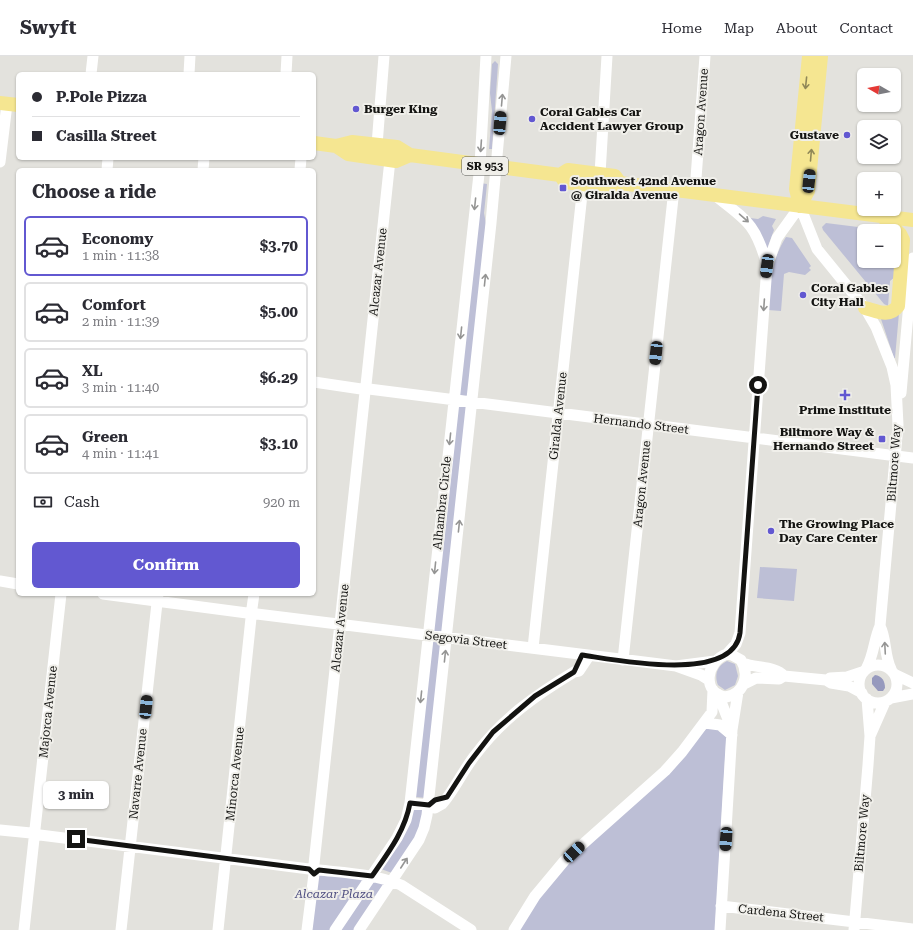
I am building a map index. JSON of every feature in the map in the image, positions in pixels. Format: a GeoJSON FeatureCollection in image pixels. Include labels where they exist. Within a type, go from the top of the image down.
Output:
{"type":"FeatureCollection","features":[{"type":"Feature","properties":{"kind":"main road"},"geometry":{"type":"LineString","coordinates":[[800,206],[796,189],[809,56]]}},
{"type":"Feature","properties":{"kind":"main road"},"geometry":{"type":"LineString","coordinates":[[800,206],[808,191],[821,56]]}},
{"type":"Feature","properties":{"kind":"main road","name":"SR 953"},"geometry":{"type":"LineString","coordinates":[[316,143],[336,146],[352,142],[397,148],[410,155],[496,167],[563,179],[583,185],[614,188],[620,183],[857,213]]}},
{"type":"Feature","properties":{"kind":"main road"},"geometry":{"type":"LineString","coordinates":[[348,154],[353,149],[366,150],[377,145]]}},
{"type":"Feature","properties":{"kind":"main road","name":"SR 953"},"geometry":{"type":"LineString","coordinates":[[336,146],[348,154],[396,161],[410,155]]}},
{"type":"Feature","properties":{"kind":"main road","name":"SR 953"},"geometry":{"type":"LineString","coordinates":[[563,179],[568,170],[615,176],[620,183]]}},
{"type":"Feature","properties":{"kind":"main road","name":"SR 953"},"geometry":{"type":"LineString","coordinates":[[882,216],[913,220]]}},
{"type":"Feature","properties":{"kind":"main road"},"geometry":{"type":"LineString","coordinates":[[865,308],[886,313],[894,310],[898,306],[903,240],[900,234],[882,216]]}},
{"type":"Feature","properties":{"kind":"street"},"geometry":{"type":"LineString","coordinates":[[91,72],[93,56]]}},
{"type":"Feature","properties":{"kind":"street"},"geometry":{"type":"LineString","coordinates":[[189,72],[190,56]]}},
{"type":"Feature","properties":{"kind":"street"},"geometry":{"type":"LineString","coordinates":[[286,72],[287,56]]}},
{"type":"Feature","properties":{"kind":"street"},"geometry":{"type":"LineString","coordinates":[[377,145],[384,56]]}},
{"type":"Feature","properties":{"kind":"street"},"geometry":{"type":"LineString","coordinates":[[600,174],[608,56]]}},
{"type":"Feature","properties":{"kind":"street","name":"Aragon Avenue"},"geometry":{"type":"LineString","coordinates":[[695,192],[705,56]]}},
{"type":"Feature","properties":{"kind":"street"},"geometry":{"type":"LineString","coordinates":[[486,59],[495,57],[506,60]]}},
{"type":"Feature","properties":{"kind":"street","name":"Alhambra Circle"},"geometry":{"type":"LineString","coordinates":[[335,930],[401,832],[406,820],[410,803],[427,635],[480,165],[486,59]]}},
{"type":"Feature","properties":{"kind":"street","name":"Alhambra Circle"},"geometry":{"type":"LineString","coordinates":[[359,930],[422,833],[429,805],[472,402],[506,60]]}},
{"type":"Feature","properties":{"kind":"street"},"geometry":{"type":"LineString","coordinates":[[0,162],[8,104]]}},
{"type":"Feature","properties":{"kind":"street","name":"Alcazar Avenue"},"geometry":{"type":"LineString","coordinates":[[307,930],[390,160]]}},
{"type":"Feature","properties":{"kind":"street","name":"Giralda Avenue"},"geometry":{"type":"LineString","coordinates":[[532,648],[583,185]]}},
{"type":"Feature","properties":{"kind":"street","name":"Aragon Avenue"},"geometry":{"type":"LineString","coordinates":[[623,660],[674,189]]}},
{"type":"Feature","properties":{"kind":"street"},"geometry":{"type":"LineString","coordinates":[[713,194],[748,222],[760,242],[767,266]]}},
{"type":"Feature","properties":{"kind":"street"},"geometry":{"type":"LineString","coordinates":[[720,930],[732,732],[725,692],[709,672],[715,661],[727,654],[736,644],[740,633],[753,438],[767,266],[777,238],[800,206]]}},
{"type":"Feature","properties":{"kind":"street","name":"Biltmore Way"},"geometry":{"type":"LineString","coordinates":[[800,206],[817,249],[865,308],[878,332],[892,367],[896,385],[898,426],[880,626],[876,635],[873,655],[864,669]]}},
{"type":"Feature","properties":{"kind":"street"},"geometry":{"type":"LineString","coordinates":[[898,426],[913,258]]}},
{"type":"Feature","properties":{"kind":"street","name":"Hernando Street"},"geometry":{"type":"LineString","coordinates":[[316,382],[913,458]]}},
{"type":"Feature","properties":{"kind":"street"},"geometry":{"type":"LineString","coordinates":[[0,581],[16,584]]}},
{"type":"Feature","properties":{"kind":"street","name":"Majorca Avenue"},"geometry":{"type":"LineString","coordinates":[[24,930],[61,596]]}},
{"type":"Feature","properties":{"kind":"street","name":"Segovia Street"},"geometry":{"type":"LineString","coordinates":[[130,596],[157,598],[252,613],[585,656],[676,666],[715,661]]}},
{"type":"Feature","properties":{"kind":"street","name":"Minorca Avenue"},"geometry":{"type":"LineString","coordinates":[[218,930],[254,596]]}},
{"type":"Feature","properties":{"kind":"street","name":"Navarre Avenue"},"geometry":{"type":"LineString","coordinates":[[121,930],[157,598]]}},
{"type":"Feature","properties":{"kind":"street","name":"Biltmore Way"},"geometry":{"type":"LineString","coordinates":[[880,626],[885,635],[886,656],[893,672]]}},
{"type":"Feature","properties":{"kind":"street"},"geometry":{"type":"LineString","coordinates":[[727,654],[737,657],[743,663],[756,668],[780,671],[784,676]]}},
{"type":"Feature","properties":{"kind":"street"},"geometry":{"type":"LineString","coordinates":[[410,803],[429,805],[435,808],[438,807],[445,801],[475,755],[499,727],[535,696],[574,672],[582,669],[585,656]]}},
{"type":"Feature","properties":{"kind":"street"},"geometry":{"type":"LineString","coordinates":[[514,930],[535,896],[565,860],[665,771],[704,723],[725,692],[745,674],[743,663]]}},
{"type":"Feature","properties":{"kind":"street"},"geometry":{"type":"LineString","coordinates":[[826,680],[832,677],[847,677],[876,665],[913,683]]}},
{"type":"Feature","properties":{"kind":"street","name":"Segovia Street"},"geometry":{"type":"LineString","coordinates":[[676,666],[700,675],[725,692]]}},
{"type":"Feature","properties":{"kind":"street"},"geometry":{"type":"LineString","coordinates":[[864,669],[859,682],[865,696]]}},
{"type":"Feature","properties":{"kind":"street"},"geometry":{"type":"LineString","coordinates":[[888,700],[897,689],[893,672]]}},
{"type":"Feature","properties":{"kind":"street"},"geometry":{"type":"LineString","coordinates":[[712,712],[725,692],[756,678],[779,679],[784,676],[826,680],[831,683],[849,686],[874,702],[913,694]]}},
{"type":"Feature","properties":{"kind":"street"},"geometry":{"type":"LineString","coordinates":[[725,692],[732,732]]}},
{"type":"Feature","properties":{"kind":"street","name":"Biltmore Way"},"geometry":{"type":"LineString","coordinates":[[854,926],[870,736],[865,696]]}},
{"type":"Feature","properties":{"kind":"street","name":"Biltmore Way"},"geometry":{"type":"LineString","coordinates":[[870,736],[888,700]]}},
{"type":"Feature","properties":{"kind":"street"},"geometry":{"type":"LineString","coordinates":[[704,723],[720,725],[732,732]]}},
{"type":"Feature","properties":{"kind":"street"},"geometry":{"type":"LineString","coordinates":[[0,830],[372,876],[401,885],[470,930]]}},
{"type":"Feature","properties":{"kind":"street","name":"Cardena Street"},"geometry":{"type":"LineString","coordinates":[[721,906],[854,926],[913,929]]}},
{"type":"Feature","properties":{"kind":"green space"},"geometry":{"type":"Polygon","coordinates":[[[495,61],[498,64],[492,149],[489,149],[492,111],[490,93],[492,64],[495,61]]]}},
{"type":"Feature","properties":{"kind":"green space"},"geometry":{"type":"Polygon","coordinates":[[[480,183],[487,184],[484,213],[486,224],[469,397],[458,395],[480,183]]]}},
{"type":"Feature","properties":{"kind":"green space"},"geometry":{"type":"Polygon","coordinates":[[[763,216],[776,219],[772,226],[774,230],[767,249],[750,218],[758,219],[763,216]]]}},
{"type":"Feature","properties":{"kind":"green space"},"geometry":{"type":"Polygon","coordinates":[[[826,223],[857,227],[857,268],[896,268],[896,276],[890,281],[888,306],[884,304],[822,227],[826,223]]]}},
{"type":"Feature","properties":{"kind":"green space"},"geometry":{"type":"Polygon","coordinates":[[[786,237],[792,238],[811,266],[809,268],[811,270],[805,275],[789,272],[784,274],[781,311],[768,310],[774,263],[786,237]]]}},
{"type":"Feature","properties":{"kind":"green space"},"geometry":{"type":"Polygon","coordinates":[[[899,313],[895,358],[894,358],[881,319],[899,313]]]}},
{"type":"Feature","properties":{"kind":"green space"},"geometry":{"type":"Polygon","coordinates":[[[457,404],[467,405],[444,632],[432,631],[457,404]]]}},
{"type":"Feature","properties":{"kind":"green space"},"geometry":{"type":"Polygon","coordinates":[[[760,567],[797,569],[794,601],[757,598],[760,567]]]}},
{"type":"Feature","properties":{"kind":"green space"},"geometry":{"type":"Polygon","coordinates":[[[431,640],[443,642],[427,798],[415,797],[431,640]]]}},
{"type":"Feature","properties":{"kind":"green space"},"geometry":{"type":"Polygon","coordinates":[[[727,661],[735,664],[738,676],[735,685],[725,690],[718,685],[716,674],[721,665],[727,661]]]}},
{"type":"Feature","properties":{"kind":"green space"},"geometry":{"type":"Polygon","coordinates":[[[715,727],[726,737],[726,743],[715,930],[518,930],[526,916],[559,872],[707,728],[715,727]]]}},
{"type":"Feature","properties":{"kind":"green space"},"geometry":{"type":"Polygon","coordinates":[[[413,808],[426,810],[419,834],[392,873],[381,869],[413,808]]]}},
{"type":"Feature","properties":{"kind":"green space","name":"Alcazar Plaza"},"geometry":{"type":"Polygon","coordinates":[[[318,875],[365,879],[332,930],[312,930],[318,875]]]}},
{"type":"Feature","properties":{"kind":"green space"},"geometry":{"type":"Polygon","coordinates":[[[374,880],[386,882],[355,930],[341,930],[374,880]]]}},
{"type":"Feature","properties":{"kind":"shaded area"},"geometry":{"type":"Polygon","coordinates":[[[875,675],[880,676],[884,681],[885,688],[883,691],[878,691],[872,684],[872,678],[875,675]]]}},
{"type":"Feature","properties":{"kind":"place","name":"Burger King"},"geometry":{"type":"Point","coordinates":[356,109]}},
{"type":"Feature","properties":{"kind":"place","name":"Coral Gables Car Accident Lawyer Group"},"geometry":{"type":"Point","coordinates":[532,119]}},
{"type":"Feature","properties":{"kind":"place","name":"Gustave"},"geometry":{"type":"Point","coordinates":[847,135]}},
{"type":"Feature","properties":{"kind":"place","name":"Southwest 42nd Avenue @ Giralda Avenue"},"geometry":{"type":"Point","coordinates":[563,188]}},
{"type":"Feature","properties":{"kind":"place","name":"Coral Gables City Hall"},"geometry":{"type":"Point","coordinates":[803,295]}},
{"type":"Feature","properties":{"kind":"place","name":"Prime Institute"},"geometry":{"type":"Point","coordinates":[845,395]}},
{"type":"Feature","properties":{"kind":"place","name":"Biltmore Way & Hernando Street"},"geometry":{"type":"Point","coordinates":[882,439]}},
{"type":"Feature","properties":{"kind":"place","name":"The Growing Place Day Care Center"},"geometry":{"type":"Point","coordinates":[771,531]}},
{"type":"Feature","properties":{"kind":"route"},"geometry":{"type":"LineString","coordinates":[[76,839],[309,869],[310,872],[314,874],[319,870],[372,876],[401,832],[408,815],[410,803],[429,805],[435,800],[447,797],[469,763],[493,732],[520,707],[574,672],[578,667],[582,655],[676,666],[707,663],[715,661],[727,654],[733,649],[739,639],[740,633],[758,385]]}}]}
